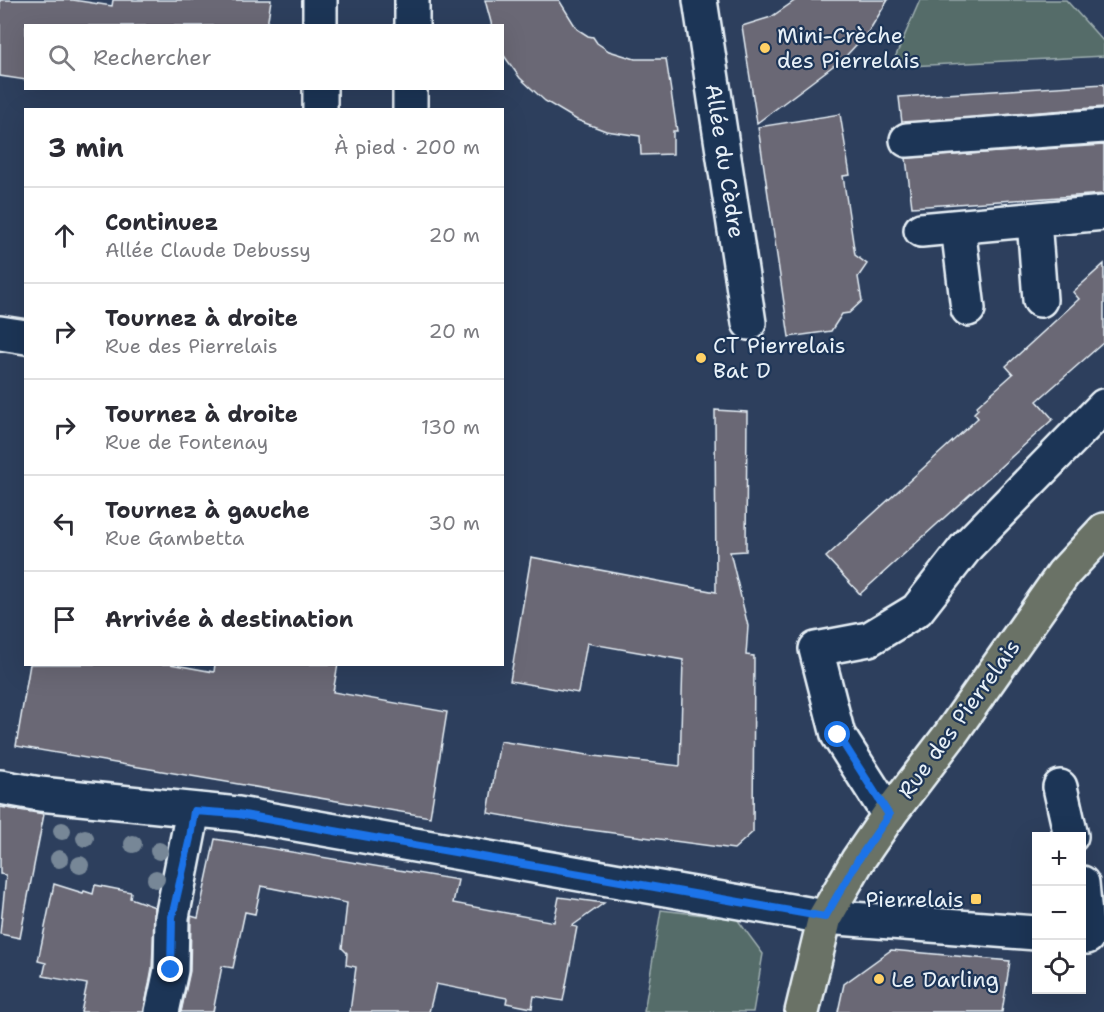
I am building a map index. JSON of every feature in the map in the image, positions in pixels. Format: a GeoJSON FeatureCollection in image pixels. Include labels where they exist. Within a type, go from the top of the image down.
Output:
{"type":"FeatureCollection","features":[{"type":"Feature","properties":{"kind":"main road","name":"Rue des Pierrelais"},"geometry":{"type":"LineString","coordinates":[[802,1012],[825,917],[858,860],[950,735],[1063,574],[1104,530]]}},
{"type":"Feature","properties":{"kind":"street"},"geometry":{"type":"LineString","coordinates":[[320,0],[320,24]]}},
{"type":"Feature","properties":{"kind":"street"},"geometry":{"type":"LineString","coordinates":[[412,0],[412,24]]}},
{"type":"Feature","properties":{"kind":"street","name":"Allée du Cèdre"},"geometry":{"type":"LineString","coordinates":[[700,0],[749,323]]}},
{"type":"Feature","properties":{"kind":"street"},"geometry":{"type":"LineString","coordinates":[[320,90],[320,108]]}},
{"type":"Feature","properties":{"kind":"street"},"geometry":{"type":"LineString","coordinates":[[410,90],[410,108]]}},
{"type":"Feature","properties":{"kind":"street"},"geometry":{"type":"LineString","coordinates":[[907,140],[1104,126]]}},
{"type":"Feature","properties":{"kind":"street"},"geometry":{"type":"LineString","coordinates":[[921,230],[1104,213]]}},
{"type":"Feature","properties":{"kind":"street"},"geometry":{"type":"LineString","coordinates":[[1034,220],[1040,300]]}},
{"type":"Feature","properties":{"kind":"street"},"geometry":{"type":"LineString","coordinates":[[958,227],[968,309]]}},
{"type":"Feature","properties":{"kind":"street"},"geometry":{"type":"LineString","coordinates":[[0,333],[24,337]]}},
{"type":"Feature","properties":{"kind":"street"},"geometry":{"type":"LineString","coordinates":[[889,815],[838,735],[816,650],[869,639],[917,610],[968,546],[1104,406]]}},
{"type":"Feature","properties":{"kind":"street"},"geometry":{"type":"LineString","coordinates":[[1060,787],[1070,832]]}},
{"type":"Feature","properties":{"kind":"street"},"geometry":{"type":"LineString","coordinates":[[0,788],[238,814],[825,917],[1032,933]]}},
{"type":"Feature","properties":{"kind":"street"},"geometry":{"type":"LineString","coordinates":[[162,1012],[171,970],[172,917],[194,811]]}},
{"type":"Feature","properties":{"kind":"street"},"geometry":{"type":"LineString","coordinates":[[1082,886],[1091,938]]}},
{"type":"Feature","properties":{"kind":"green space"},"geometry":{"type":"Polygon","coordinates":[[[920,0],[1066,0],[1104,42],[1104,56],[891,67],[920,0]]]}},
{"type":"Feature","properties":{"kind":"green space"},"geometry":{"type":"Polygon","coordinates":[[[661,910],[737,919],[763,954],[753,1012],[644,1012],[661,910]]]}},
{"type":"Feature","properties":{"kind":"building"},"geometry":{"type":"Polygon","coordinates":[[[0,0],[73,0],[112,6],[113,0],[271,0],[267,24],[24,24],[24,80],[0,76],[0,0]]]}},
{"type":"Feature","properties":{"kind":"building"},"geometry":{"type":"Polygon","coordinates":[[[485,0],[559,0],[577,29],[593,37],[597,43],[609,51],[635,59],[666,59],[677,131],[673,131],[673,154],[641,155],[640,136],[606,131],[577,120],[545,101],[520,78],[504,56],[504,24],[491,24],[485,0]]]}},
{"type":"Feature","properties":{"kind":"building"},"geometry":{"type":"Polygon","coordinates":[[[796,0],[888,0],[869,31],[845,57],[757,123],[742,26],[771,17],[796,0]]]}},
{"type":"Feature","properties":{"kind":"building"},"geometry":{"type":"Polygon","coordinates":[[[1104,84],[1104,107],[902,123],[899,97],[1104,84]]]}},
{"type":"Feature","properties":{"kind":"building"},"geometry":{"type":"Polygon","coordinates":[[[840,114],[850,175],[843,176],[855,255],[867,264],[858,277],[862,301],[849,313],[842,314],[831,331],[789,337],[758,127],[840,114]]]}},
{"type":"Feature","properties":{"kind":"building"},"geometry":{"type":"Polygon","coordinates":[[[1104,145],[1104,194],[912,207],[906,158],[1104,145]]]}},
{"type":"Feature","properties":{"kind":"building"},"geometry":{"type":"Polygon","coordinates":[[[1104,264],[1104,342],[1037,401],[1053,419],[860,594],[826,557],[978,418],[974,413],[978,409],[976,407],[1013,374],[1006,366],[1079,299],[1073,292],[1104,264]]]}},
{"type":"Feature","properties":{"kind":"building"},"geometry":{"type":"Polygon","coordinates":[[[715,410],[747,412],[746,551],[730,552],[748,626],[746,655],[754,656],[753,832],[734,849],[568,827],[488,813],[500,741],[594,756],[680,766],[683,660],[587,643],[578,693],[510,681],[531,557],[716,592],[715,410]]]}},
{"type":"Feature","properties":{"kind":"building"},"geometry":{"type":"Polygon","coordinates":[[[30,666],[181,666],[214,672],[215,666],[338,666],[333,692],[447,712],[430,817],[16,746],[30,666]]]}},
{"type":"Feature","properties":{"kind":"building"},"geometry":{"type":"Polygon","coordinates":[[[0,807],[44,814],[20,938],[0,934],[6,875],[0,874],[0,807]]]}},
{"type":"Feature","properties":{"kind":"building"},"geometry":{"type":"Polygon","coordinates":[[[215,839],[458,880],[453,903],[554,922],[559,897],[604,903],[572,926],[577,927],[563,1001],[534,996],[532,1008],[506,1003],[507,998],[436,984],[429,1012],[350,1012],[356,967],[346,965],[347,953],[342,948],[347,903],[261,886],[255,914],[245,912],[233,968],[222,966],[213,1012],[181,1012],[190,971],[191,916],[198,918],[215,839]]]}},
{"type":"Feature","properties":{"kind":"building"},"geometry":{"type":"Polygon","coordinates":[[[54,884],[83,893],[84,891],[93,894],[95,885],[131,892],[130,898],[155,907],[152,968],[144,1012],[81,1012],[87,984],[43,976],[46,963],[38,961],[54,884]]]}},
{"type":"Feature","properties":{"kind":"building"},"geometry":{"type":"Polygon","coordinates":[[[891,950],[1010,961],[1002,1012],[838,1012],[844,984],[891,950]]]}},
{"type":"Feature","properties":{"kind":"place","name":"Mini-Crèche des Pierrelais"},"geometry":{"type":"Point","coordinates":[765,48]}},
{"type":"Feature","properties":{"kind":"place","name":"CT Pierrelais Bat D"},"geometry":{"type":"Point","coordinates":[701,358]}},
{"type":"Feature","properties":{"kind":"place","name":"Pierrelais"},"geometry":{"type":"Point","coordinates":[976,899]}},
{"type":"Feature","properties":{"kind":"place","name":"Le Darling"},"geometry":{"type":"Point","coordinates":[879,979]}},
{"type":"Feature","properties":{"kind":"route"},"geometry":{"type":"LineString","coordinates":[[171,970],[172,917],[194,811],[238,814],[825,917],[858,860],[889,815],[838,735]]}}]}
